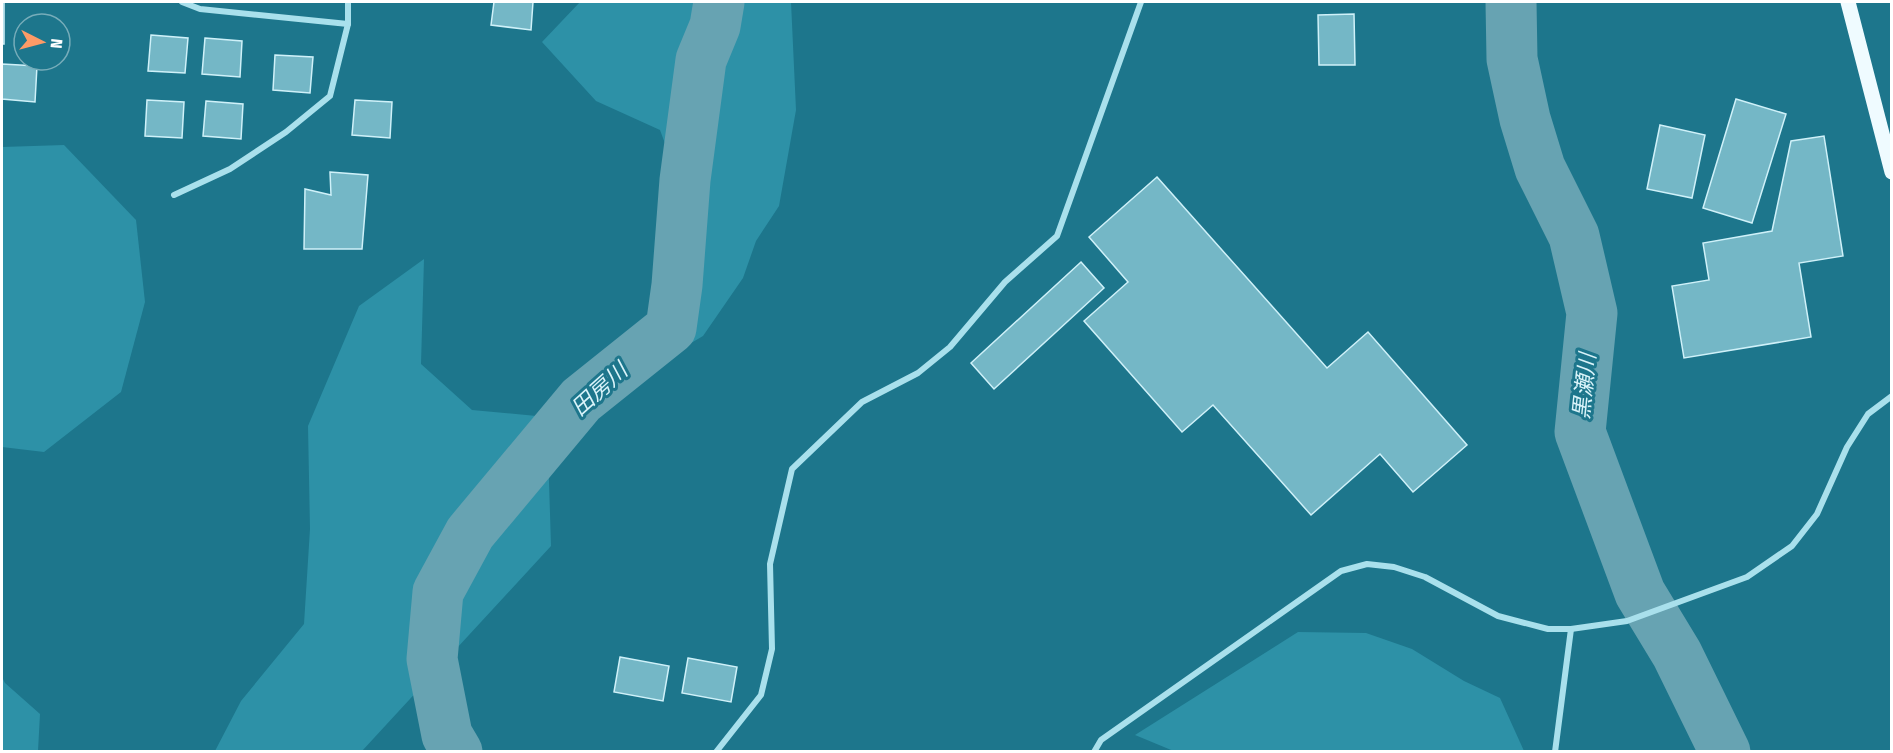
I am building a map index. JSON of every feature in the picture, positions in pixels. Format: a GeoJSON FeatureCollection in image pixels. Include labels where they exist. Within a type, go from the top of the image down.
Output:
{"type":"FeatureCollection","features":[{"type":"Feature","properties":{"kind":"main road"},"geometry":{"type":"LineString","coordinates":[[1848,2],[1892,172]]}},
{"type":"Feature","properties":{"kind":"street"},"geometry":{"type":"LineString","coordinates":[[182,2],[200,9],[348,24]]}},
{"type":"Feature","properties":{"kind":"street"},"geometry":{"type":"LineString","coordinates":[[174,195],[230,169],[286,132],[330,96],[348,24],[348,2]]}},
{"type":"Feature","properties":{"kind":"street"},"geometry":{"type":"LineString","coordinates":[[716,752],[761,695],[772,649],[770,564],[792,469],[862,402],[918,373],[950,347],[1005,282],[1057,236],[1141,2]]}},
{"type":"Feature","properties":{"kind":"street"},"geometry":{"type":"LineString","coordinates":[[1094,752],[1101,740],[1341,571],[1367,564],[1394,567],[1425,577],[1498,616],[1548,629],[1571,629],[1627,621],[1747,577],[1792,546],[1816,514],[1847,447],[1868,414],[1892,396]]}},
{"type":"Feature","properties":{"kind":"street"},"geometry":{"type":"LineString","coordinates":[[1555,752],[1571,629]]}},
{"type":"Feature","properties":{"kind":"shaded area"},"geometry":{"type":"Polygon","coordinates":[[[580,2],[791,2],[796,110],[779,206],[756,241],[743,278],[703,336],[664,359],[650,344],[684,195],[660,130],[596,101],[542,42],[580,2]]]}},
{"type":"Feature","properties":{"kind":"shaded area"},"geometry":{"type":"Polygon","coordinates":[[[64,145],[136,220],[145,302],[121,392],[44,452],[2,447],[2,147],[64,145]]]}},
{"type":"Feature","properties":{"kind":"shaded area"},"geometry":{"type":"Polygon","coordinates":[[[424,259],[421,364],[472,410],[547,417],[551,546],[362,751],[215,751],[241,701],[304,624],[310,529],[308,426],[359,306],[424,259]]]}},
{"type":"Feature","properties":{"kind":"shaded area"},"geometry":{"type":"Polygon","coordinates":[[[1298,632],[1366,633],[1412,649],[1464,681],[1500,698],[1524,751],[1176,752],[1135,735],[1298,632]]]}},
{"type":"Feature","properties":{"kind":"shaded area"},"geometry":{"type":"Polygon","coordinates":[[[2,677],[5,683],[40,714],[38,751],[2,751],[2,677]]]}},
{"type":"Feature","properties":{"kind":"building"},"geometry":{"type":"Polygon","coordinates":[[[2,2],[4,2],[4,44],[2,44],[2,2]]]}},
{"type":"Feature","properties":{"kind":"building"},"geometry":{"type":"Polygon","coordinates":[[[494,2],[533,2],[531,30],[491,25],[494,2]]]}},
{"type":"Feature","properties":{"kind":"building"},"geometry":{"type":"Polygon","coordinates":[[[1354,14],[1355,65],[1319,65],[1318,15],[1354,14]]]}},
{"type":"Feature","properties":{"kind":"building"},"geometry":{"type":"Polygon","coordinates":[[[151,35],[188,38],[185,73],[148,71],[151,35]]]}},
{"type":"Feature","properties":{"kind":"building"},"geometry":{"type":"Polygon","coordinates":[[[205,38],[242,41],[240,77],[202,74],[205,38]]]}},
{"type":"Feature","properties":{"kind":"building"},"geometry":{"type":"Polygon","coordinates":[[[275,55],[313,57],[310,93],[273,90],[275,55]]]}},
{"type":"Feature","properties":{"kind":"building"},"geometry":{"type":"Polygon","coordinates":[[[2,64],[12,65],[12,72],[37,72],[35,102],[2,99],[2,64]]]}},
{"type":"Feature","properties":{"kind":"building"},"geometry":{"type":"Polygon","coordinates":[[[1736,99],[1786,114],[1752,223],[1703,208],[1736,99]]]}},
{"type":"Feature","properties":{"kind":"building"},"geometry":{"type":"Polygon","coordinates":[[[147,100],[184,102],[182,138],[145,136],[147,100]]]}},
{"type":"Feature","properties":{"kind":"building"},"geometry":{"type":"Polygon","coordinates":[[[355,100],[392,102],[390,138],[352,135],[355,100]]]}},
{"type":"Feature","properties":{"kind":"building"},"geometry":{"type":"Polygon","coordinates":[[[206,101],[243,104],[241,139],[203,136],[206,101]]]}},
{"type":"Feature","properties":{"kind":"building"},"geometry":{"type":"Polygon","coordinates":[[[1660,125],[1705,135],[1692,198],[1647,189],[1660,125]]]}},
{"type":"Feature","properties":{"kind":"building"},"geometry":{"type":"Polygon","coordinates":[[[1824,136],[1843,256],[1799,263],[1811,337],[1684,358],[1672,286],[1709,280],[1703,243],[1772,231],[1791,141],[1824,136]]]}},
{"type":"Feature","properties":{"kind":"building"},"geometry":{"type":"Polygon","coordinates":[[[330,172],[368,175],[362,249],[304,249],[305,189],[331,195],[330,172]]]}},
{"type":"Feature","properties":{"kind":"building"},"geometry":{"type":"Polygon","coordinates":[[[1157,177],[1327,368],[1368,332],[1467,445],[1413,492],[1380,454],[1311,515],[1213,405],[1182,432],[1084,321],[1128,282],[1089,237],[1157,177]]]}},
{"type":"Feature","properties":{"kind":"building"},"geometry":{"type":"Polygon","coordinates":[[[1081,262],[1104,288],[994,389],[971,363],[1081,262]]]}},
{"type":"Feature","properties":{"kind":"building"},"geometry":{"type":"Polygon","coordinates":[[[620,657],[669,666],[663,701],[614,692],[620,657]]]}},
{"type":"Feature","properties":{"kind":"building"},"geometry":{"type":"Polygon","coordinates":[[[688,658],[737,667],[731,702],[682,693],[688,658]]]}},
{"type":"Feature","properties":{"kind":"waterway","name":"田房川"},"geometry":{"type":"LineString","coordinates":[[457,752],[447,735],[432,659],[438,592],[470,533],[581,400],[671,328],[677,285],[685,180],[701,60],[715,26],[719,2]]}},
{"type":"Feature","properties":{"kind":"waterway","name":"黒瀬川"},"geometry":{"type":"LineString","coordinates":[[1511,2],[1512,59],[1525,119],[1540,168],[1574,236],[1592,313],[1580,432],[1640,593],[1677,654],[1725,752]]}}]}
